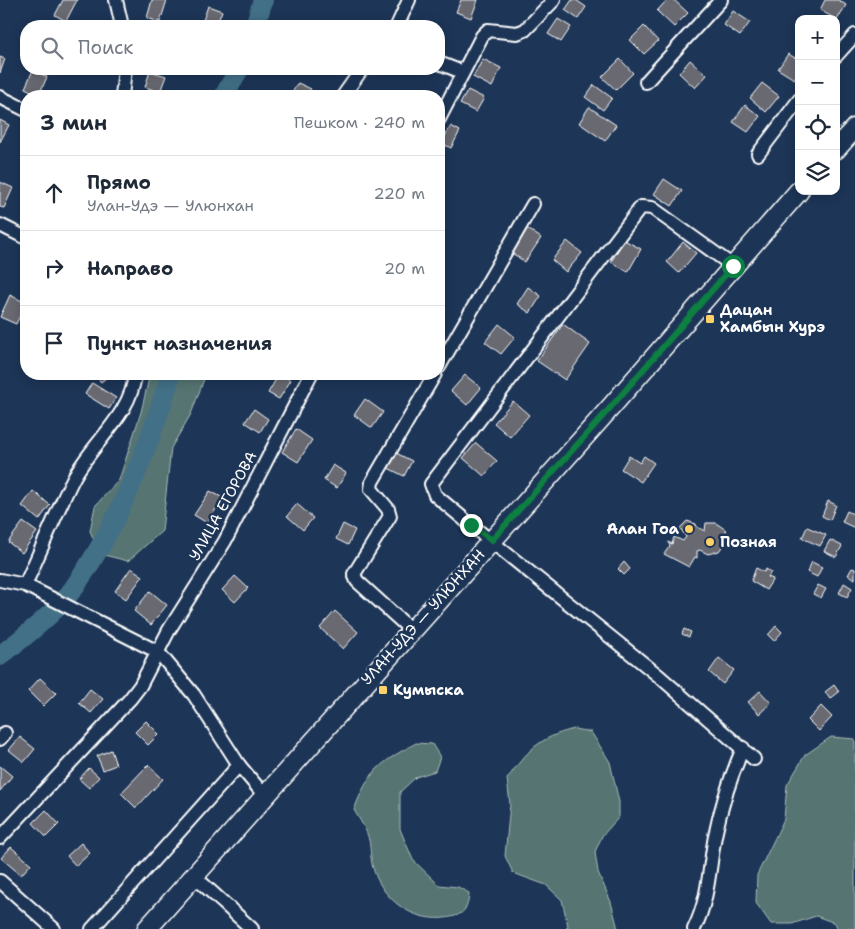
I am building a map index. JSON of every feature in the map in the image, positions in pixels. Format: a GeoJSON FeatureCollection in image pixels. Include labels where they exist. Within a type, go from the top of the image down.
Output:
{"type":"FeatureCollection","features":[{"type":"Feature","properties":{"kind":"main road"},"geometry":{"type":"LineString","coordinates":[[840,145],[855,128]]}},
{"type":"Feature","properties":{"kind":"main road","name":"УЛАН-УДЭ — УЛЮНХАН"},"geometry":{"type":"LineString","coordinates":[[147,929],[610,408],[795,195]]}},
{"type":"Feature","properties":{"kind":"street"},"geometry":{"type":"LineString","coordinates":[[116,0],[121,20]]}},
{"type":"Feature","properties":{"kind":"street"},"geometry":{"type":"LineString","coordinates":[[400,20],[409,0]]}},
{"type":"Feature","properties":{"kind":"street"},"geometry":{"type":"LineString","coordinates":[[445,107],[482,36],[488,30],[517,33],[525,30],[554,0]]}},
{"type":"Feature","properties":{"kind":"street"},"geometry":{"type":"LineString","coordinates":[[646,82],[721,0]]}},
{"type":"Feature","properties":{"kind":"street"},"geometry":{"type":"LineString","coordinates":[[840,52],[855,35]]}},
{"type":"Feature","properties":{"kind":"street"},"geometry":{"type":"LineString","coordinates":[[445,65],[462,72]]}},
{"type":"Feature","properties":{"kind":"street"},"geometry":{"type":"LineString","coordinates":[[123,90],[124,75]]}},
{"type":"Feature","properties":{"kind":"street"},"geometry":{"type":"LineString","coordinates":[[347,90],[358,75]]}},
{"type":"Feature","properties":{"kind":"street"},"geometry":{"type":"LineString","coordinates":[[0,97],[20,107]]}},
{"type":"Feature","properties":{"kind":"street"},"geometry":{"type":"LineString","coordinates":[[758,154],[795,105]]}},
{"type":"Feature","properties":{"kind":"street"},"geometry":{"type":"LineString","coordinates":[[445,357],[533,204]]}},
{"type":"Feature","properties":{"kind":"street"},"geometry":{"type":"LineString","coordinates":[[733,266],[652,208],[641,207],[636,211],[433,479],[432,490],[435,495],[492,540],[754,759]]}},
{"type":"Feature","properties":{"kind":"street"},"geometry":{"type":"LineString","coordinates":[[0,225],[20,235]]}},
{"type":"Feature","properties":{"kind":"street"},"geometry":{"type":"LineString","coordinates":[[25,585],[74,478],[127,402],[134,387],[135,380]]}},
{"type":"Feature","properties":{"kind":"street","name":"УЛИЦА ЕГОРОВА"},"geometry":{"type":"LineString","coordinates":[[0,838],[130,699],[169,630],[225,541],[308,380]]}},
{"type":"Feature","properties":{"kind":"street"},"geometry":{"type":"LineString","coordinates":[[411,630],[357,581],[354,574],[390,516],[388,509],[371,489],[372,482],[432,380]]}},
{"type":"Feature","properties":{"kind":"street"},"geometry":{"type":"LineString","coordinates":[[0,580],[25,585],[158,652],[194,695],[239,765],[265,796]]}},
{"type":"Feature","properties":{"kind":"street"},"geometry":{"type":"LineString","coordinates":[[694,929],[704,907],[708,889],[718,820],[743,748]]}},
{"type":"Feature","properties":{"kind":"street"},"geometry":{"type":"LineString","coordinates":[[92,929],[239,765]]}},
{"type":"Feature","properties":{"kind":"street"},"geometry":{"type":"LineString","coordinates":[[194,876],[252,929]]}},
{"type":"Feature","properties":{"kind":"street"},"geometry":{"type":"LineString","coordinates":[[0,880],[54,929]]}},
{"type":"Feature","properties":{"kind":"green space"},"geometry":{"type":"Polygon","coordinates":[[[149,380],[204,380],[191,414],[171,448],[162,531],[128,561],[100,554],[90,531],[95,506],[119,480],[141,412],[149,380]]]}},
{"type":"Feature","properties":{"kind":"green space"},"geometry":{"type":"Polygon","coordinates":[[[574,729],[591,732],[610,762],[619,802],[619,817],[602,836],[595,852],[598,872],[611,902],[618,929],[566,929],[568,926],[562,900],[546,885],[513,873],[505,856],[510,804],[507,779],[521,760],[535,746],[551,737],[574,729]]]}},
{"type":"Feature","properties":{"kind":"green space"},"geometry":{"type":"Polygon","coordinates":[[[831,737],[855,739],[855,929],[838,929],[835,923],[816,916],[792,924],[771,924],[756,903],[757,875],[784,819],[787,785],[805,755],[831,737]]]}},
{"type":"Feature","properties":{"kind":"green space"},"geometry":{"type":"Polygon","coordinates":[[[416,743],[432,744],[440,757],[435,771],[416,777],[400,792],[400,829],[413,860],[439,885],[458,887],[469,893],[466,907],[462,913],[455,916],[429,918],[417,915],[406,910],[386,893],[379,883],[373,867],[367,832],[354,810],[365,785],[377,769],[393,756],[416,743]]]}},
{"type":"Feature","properties":{"kind":"building"},"geometry":{"type":"Polygon","coordinates":[[[63,0],[77,0],[67,20],[55,15],[63,0]]]}},
{"type":"Feature","properties":{"kind":"building"},"geometry":{"type":"Polygon","coordinates":[[[152,0],[167,0],[161,20],[147,18],[152,0]]]}},
{"type":"Feature","properties":{"kind":"building"},"geometry":{"type":"Polygon","coordinates":[[[461,0],[478,0],[471,18],[456,12],[461,0]]]}},
{"type":"Feature","properties":{"kind":"building"},"geometry":{"type":"Polygon","coordinates":[[[572,0],[576,0],[586,7],[578,19],[565,10],[572,0]]]}},
{"type":"Feature","properties":{"kind":"building"},"geometry":{"type":"Polygon","coordinates":[[[667,0],[674,0],[688,13],[674,27],[657,11],[667,0]]]}},
{"type":"Feature","properties":{"kind":"building"},"geometry":{"type":"Polygon","coordinates":[[[825,0],[838,0],[846,5],[840,15],[828,15],[820,10],[825,0]]]}},
{"type":"Feature","properties":{"kind":"building"},"geometry":{"type":"Polygon","coordinates":[[[208,6],[222,11],[218,20],[203,20],[208,6]]]}},
{"type":"Feature","properties":{"kind":"building"},"geometry":{"type":"Polygon","coordinates":[[[733,11],[750,22],[740,36],[724,25],[733,11]]]}},
{"type":"Feature","properties":{"kind":"building"},"geometry":{"type":"Polygon","coordinates":[[[558,19],[571,27],[561,42],[548,34],[558,19]]]}},
{"type":"Feature","properties":{"kind":"building"},"geometry":{"type":"Polygon","coordinates":[[[644,26],[658,41],[644,54],[630,40],[644,26]]]}},
{"type":"Feature","properties":{"kind":"building"},"geometry":{"type":"Polygon","coordinates":[[[788,54],[795,58],[794,79],[778,69],[788,54]]]}},
{"type":"Feature","properties":{"kind":"building"},"geometry":{"type":"Polygon","coordinates":[[[0,57],[5,59],[0,73],[0,57]]]}},
{"type":"Feature","properties":{"kind":"building"},"geometry":{"type":"Polygon","coordinates":[[[483,59],[501,68],[492,87],[473,77],[483,59]]]}},
{"type":"Feature","properties":{"kind":"building"},"geometry":{"type":"Polygon","coordinates":[[[620,59],[633,73],[616,90],[602,77],[620,59]]]}},
{"type":"Feature","properties":{"kind":"building"},"geometry":{"type":"Polygon","coordinates":[[[690,60],[707,75],[695,88],[679,73],[690,60]]]}},
{"type":"Feature","properties":{"kind":"building"},"geometry":{"type":"Polygon","coordinates":[[[31,75],[47,77],[41,90],[25,88],[31,75]]]}},
{"type":"Feature","properties":{"kind":"building"},"geometry":{"type":"Polygon","coordinates":[[[149,75],[166,76],[161,90],[145,87],[149,75]]]}},
{"type":"Feature","properties":{"kind":"building"},"geometry":{"type":"Polygon","coordinates":[[[298,83],[311,89],[310,90],[294,90],[298,83]]]}},
{"type":"Feature","properties":{"kind":"building"},"geometry":{"type":"Polygon","coordinates":[[[762,83],[779,96],[766,112],[750,98],[762,83]]]}},
{"type":"Feature","properties":{"kind":"building"},"geometry":{"type":"Polygon","coordinates":[[[594,85],[612,98],[603,110],[585,97],[594,85]]]}},
{"type":"Feature","properties":{"kind":"building"},"geometry":{"type":"Polygon","coordinates":[[[468,90],[484,98],[476,112],[460,104],[468,90]]]}},
{"type":"Feature","properties":{"kind":"building"},"geometry":{"type":"Polygon","coordinates":[[[745,105],[760,116],[748,132],[733,122],[745,105]]]}},
{"type":"Feature","properties":{"kind":"building"},"geometry":{"type":"Polygon","coordinates":[[[589,107],[616,125],[605,141],[579,123],[589,107]]]}},
{"type":"Feature","properties":{"kind":"building"},"geometry":{"type":"Polygon","coordinates":[[[0,120],[9,125],[0,142],[0,120]]]}},
{"type":"Feature","properties":{"kind":"building"},"geometry":{"type":"Polygon","coordinates":[[[451,126],[460,131],[451,148],[445,145],[445,136],[451,126]]]}},
{"type":"Feature","properties":{"kind":"building"},"geometry":{"type":"Polygon","coordinates":[[[664,179],[682,191],[672,206],[654,194],[664,179]]]}},
{"type":"Feature","properties":{"kind":"building"},"geometry":{"type":"Polygon","coordinates":[[[0,182],[13,188],[4,208],[0,207],[0,182]]]}},
{"type":"Feature","properties":{"kind":"building"},"geometry":{"type":"Polygon","coordinates":[[[525,227],[541,238],[525,262],[509,251],[525,227]]]}},
{"type":"Feature","properties":{"kind":"building"},"geometry":{"type":"Polygon","coordinates":[[[624,240],[641,249],[628,272],[611,262],[624,240]]]}},
{"type":"Feature","properties":{"kind":"building"},"geometry":{"type":"Polygon","coordinates":[[[567,241],[582,253],[566,272],[552,260],[567,241]]]}},
{"type":"Feature","properties":{"kind":"building"},"geometry":{"type":"Polygon","coordinates":[[[683,242],[696,253],[679,273],[667,262],[683,242]]]}},
{"type":"Feature","properties":{"kind":"building"},"geometry":{"type":"Polygon","coordinates":[[[528,287],[541,296],[530,313],[517,304],[528,287]]]}},
{"type":"Feature","properties":{"kind":"building"},"geometry":{"type":"Polygon","coordinates":[[[10,295],[20,300],[20,316],[16,324],[0,317],[10,295]]]}},
{"type":"Feature","properties":{"kind":"building"},"geometry":{"type":"Polygon","coordinates":[[[499,324],[515,337],[501,354],[485,342],[499,324]]]}},
{"type":"Feature","properties":{"kind":"building"},"geometry":{"type":"Polygon","coordinates":[[[563,324],[590,344],[565,380],[537,361],[563,324]]]}},
{"type":"Feature","properties":{"kind":"building"},"geometry":{"type":"Polygon","coordinates":[[[465,375],[481,388],[467,405],[451,391],[465,375]]]}},
{"type":"Feature","properties":{"kind":"building"},"geometry":{"type":"Polygon","coordinates":[[[276,380],[291,380],[279,399],[268,393],[276,380]]]}},
{"type":"Feature","properties":{"kind":"building"},"geometry":{"type":"Polygon","coordinates":[[[92,383],[116,398],[109,409],[85,394],[92,383]]]}},
{"type":"Feature","properties":{"kind":"building"},"geometry":{"type":"Polygon","coordinates":[[[365,399],[383,412],[372,428],[354,415],[365,399]]]}},
{"type":"Feature","properties":{"kind":"building"},"geometry":{"type":"Polygon","coordinates":[[[513,401],[529,415],[510,437],[494,423],[513,401]]]}},
{"type":"Feature","properties":{"kind":"building"},"geometry":{"type":"Polygon","coordinates":[[[254,409],[268,419],[260,432],[245,422],[254,409]]]}},
{"type":"Feature","properties":{"kind":"building"},"geometry":{"type":"Polygon","coordinates":[[[296,429],[312,440],[298,462],[282,452],[296,429]]]}},
{"type":"Feature","properties":{"kind":"building"},"geometry":{"type":"Polygon","coordinates":[[[476,443],[497,461],[484,476],[463,458],[476,443]]]}},
{"type":"Feature","properties":{"kind":"building"},"geometry":{"type":"Polygon","coordinates":[[[396,453],[412,461],[404,476],[388,468],[396,453]]]}},
{"type":"Feature","properties":{"kind":"building"},"geometry":{"type":"Polygon","coordinates":[[[629,456],[640,463],[644,456],[654,463],[641,482],[621,469],[629,456]]]}},
{"type":"Feature","properties":{"kind":"building"},"geometry":{"type":"Polygon","coordinates":[[[333,465],[346,473],[337,488],[324,480],[333,465]]]}},
{"type":"Feature","properties":{"kind":"building"},"geometry":{"type":"Polygon","coordinates":[[[33,491],[50,505],[39,520],[22,506],[33,491]]]}},
{"type":"Feature","properties":{"kind":"building"},"geometry":{"type":"Polygon","coordinates":[[[210,491],[223,498],[207,523],[194,515],[210,491]]]}},
{"type":"Feature","properties":{"kind":"building"},"geometry":{"type":"Polygon","coordinates":[[[828,501],[836,505],[830,520],[822,516],[828,501]]]}},
{"type":"Feature","properties":{"kind":"building"},"geometry":{"type":"Polygon","coordinates":[[[297,504],[313,518],[303,530],[287,516],[297,504]]]}},
{"type":"Feature","properties":{"kind":"building"},"geometry":{"type":"Polygon","coordinates":[[[847,511],[855,515],[855,528],[842,522],[847,511]]]}},
{"type":"Feature","properties":{"kind":"building"},"geometry":{"type":"Polygon","coordinates":[[[687,521],[696,524],[697,527],[705,531],[706,523],[716,523],[726,530],[728,538],[722,541],[724,544],[719,551],[708,554],[700,550],[697,551],[697,558],[695,557],[689,567],[664,554],[670,546],[668,542],[672,544],[674,537],[683,541],[686,537],[680,528],[687,521]]]}},
{"type":"Feature","properties":{"kind":"building"},"geometry":{"type":"Polygon","coordinates":[[[23,522],[37,532],[22,553],[8,542],[23,522]]]}},
{"type":"Feature","properties":{"kind":"building"},"geometry":{"type":"Polygon","coordinates":[[[343,524],[355,530],[348,545],[336,539],[343,524]]]}},
{"type":"Feature","properties":{"kind":"building"},"geometry":{"type":"Polygon","coordinates":[[[807,527],[826,535],[820,546],[802,538],[807,527]]]}},
{"type":"Feature","properties":{"kind":"building"},"geometry":{"type":"Polygon","coordinates":[[[830,540],[842,546],[836,557],[824,551],[830,540]]]}},
{"type":"Feature","properties":{"kind":"building"},"geometry":{"type":"Polygon","coordinates":[[[624,562],[630,569],[624,575],[618,569],[624,562]]]}},
{"type":"Feature","properties":{"kind":"building"},"geometry":{"type":"Polygon","coordinates":[[[812,562],[822,567],[817,577],[807,572],[812,562]]]}},
{"type":"Feature","properties":{"kind":"building"},"geometry":{"type":"Polygon","coordinates":[[[131,568],[143,576],[126,599],[115,591],[131,568]]]}},
{"type":"Feature","properties":{"kind":"building"},"geometry":{"type":"Polygon","coordinates":[[[756,568],[764,572],[766,569],[771,572],[768,577],[773,579],[766,590],[751,581],[756,568]]]}},
{"type":"Feature","properties":{"kind":"building"},"geometry":{"type":"Polygon","coordinates":[[[852,568],[855,569],[855,579],[848,575],[852,568]]]}},
{"type":"Feature","properties":{"kind":"building"},"geometry":{"type":"Polygon","coordinates":[[[235,576],[248,588],[235,602],[222,590],[235,576]]]}},
{"type":"Feature","properties":{"kind":"building"},"geometry":{"type":"Polygon","coordinates":[[[844,583],[852,588],[847,597],[839,593],[844,583]]]}},
{"type":"Feature","properties":{"kind":"building"},"geometry":{"type":"Polygon","coordinates":[[[818,585],[826,589],[821,598],[813,594],[818,585]]]}},
{"type":"Feature","properties":{"kind":"building"},"geometry":{"type":"Polygon","coordinates":[[[150,591],[167,605],[151,625],[134,611],[150,591]]]}},
{"type":"Feature","properties":{"kind":"building"},"geometry":{"type":"Polygon","coordinates":[[[335,611],[358,632],[343,649],[320,628],[335,611]]]}},
{"type":"Feature","properties":{"kind":"building"},"geometry":{"type":"Polygon","coordinates":[[[776,626],[782,632],[774,641],[768,635],[776,626]]]}},
{"type":"Feature","properties":{"kind":"building"},"geometry":{"type":"Polygon","coordinates":[[[684,629],[691,632],[689,637],[682,634],[684,629]]]}},
{"type":"Feature","properties":{"kind":"building"},"geometry":{"type":"Polygon","coordinates":[[[719,658],[734,670],[723,684],[709,672],[719,658]]]}},
{"type":"Feature","properties":{"kind":"building"},"geometry":{"type":"Polygon","coordinates":[[[40,678],[56,693],[43,706],[28,691],[40,678]]]}},
{"type":"Feature","properties":{"kind":"building"},"geometry":{"type":"Polygon","coordinates":[[[834,685],[839,692],[830,699],[825,692],[834,685]]]}},
{"type":"Feature","properties":{"kind":"building"},"geometry":{"type":"Polygon","coordinates":[[[90,689],[103,699],[91,713],[79,703],[90,689]]]}},
{"type":"Feature","properties":{"kind":"building"},"geometry":{"type":"Polygon","coordinates":[[[760,691],[771,703],[759,714],[748,702],[760,691]]]}},
{"type":"Feature","properties":{"kind":"building"},"geometry":{"type":"Polygon","coordinates":[[[821,706],[832,717],[819,731],[808,720],[821,706]]]}},
{"type":"Feature","properties":{"kind":"building"},"geometry":{"type":"Polygon","coordinates":[[[146,721],[159,734],[148,745],[135,732],[146,721]]]}},
{"type":"Feature","properties":{"kind":"building"},"geometry":{"type":"Polygon","coordinates":[[[20,737],[35,749],[24,762],[9,750],[20,737]]]}},
{"type":"Feature","properties":{"kind":"building"},"geometry":{"type":"Polygon","coordinates":[[[111,750],[116,765],[103,770],[97,756],[111,750]]]}},
{"type":"Feature","properties":{"kind":"building"},"geometry":{"type":"Polygon","coordinates":[[[148,765],[163,779],[136,808],[121,793],[148,765]]]}},
{"type":"Feature","properties":{"kind":"building"},"geometry":{"type":"Polygon","coordinates":[[[0,766],[12,776],[0,791],[0,766]]]}},
{"type":"Feature","properties":{"kind":"building"},"geometry":{"type":"Polygon","coordinates":[[[89,768],[99,777],[89,788],[79,779],[89,768]]]}},
{"type":"Feature","properties":{"kind":"building"},"geometry":{"type":"Polygon","coordinates":[[[46,810],[59,824],[46,837],[33,823],[46,810]]]}},
{"type":"Feature","properties":{"kind":"building"},"geometry":{"type":"Polygon","coordinates":[[[81,843],[90,853],[76,866],[67,856],[81,843]]]}},
{"type":"Feature","properties":{"kind":"building"},"geometry":{"type":"Polygon","coordinates":[[[11,847],[31,864],[21,875],[1,858],[11,847]]]}},
{"type":"Feature","properties":{"kind":"waterway"},"geometry":{"type":"LineString","coordinates":[[257,20],[263,0]]}},
{"type":"Feature","properties":{"kind":"waterway"},"geometry":{"type":"LineString","coordinates":[[227,90],[236,75]]}},
{"type":"Feature","properties":{"kind":"waterway"},"geometry":{"type":"LineString","coordinates":[[0,656],[57,608],[73,589],[89,564],[131,486],[169,380]]}},
{"type":"Feature","properties":{"kind":"place","name":"Дацан Хамбын Хурэ"},"geometry":{"type":"Point","coordinates":[710,319]}},
{"type":"Feature","properties":{"kind":"place","name":"Алан Гоа"},"geometry":{"type":"Point","coordinates":[689,529]}},
{"type":"Feature","properties":{"kind":"place","name":"Позная"},"geometry":{"type":"Point","coordinates":[710,542]}},
{"type":"Feature","properties":{"kind":"place","name":"Кумыска"},"geometry":{"type":"Point","coordinates":[383,690]}},
{"type":"Feature","properties":{"kind":"route"},"geometry":{"type":"LineString","coordinates":[[471,525],[492,540],[733,266]]}}]}
